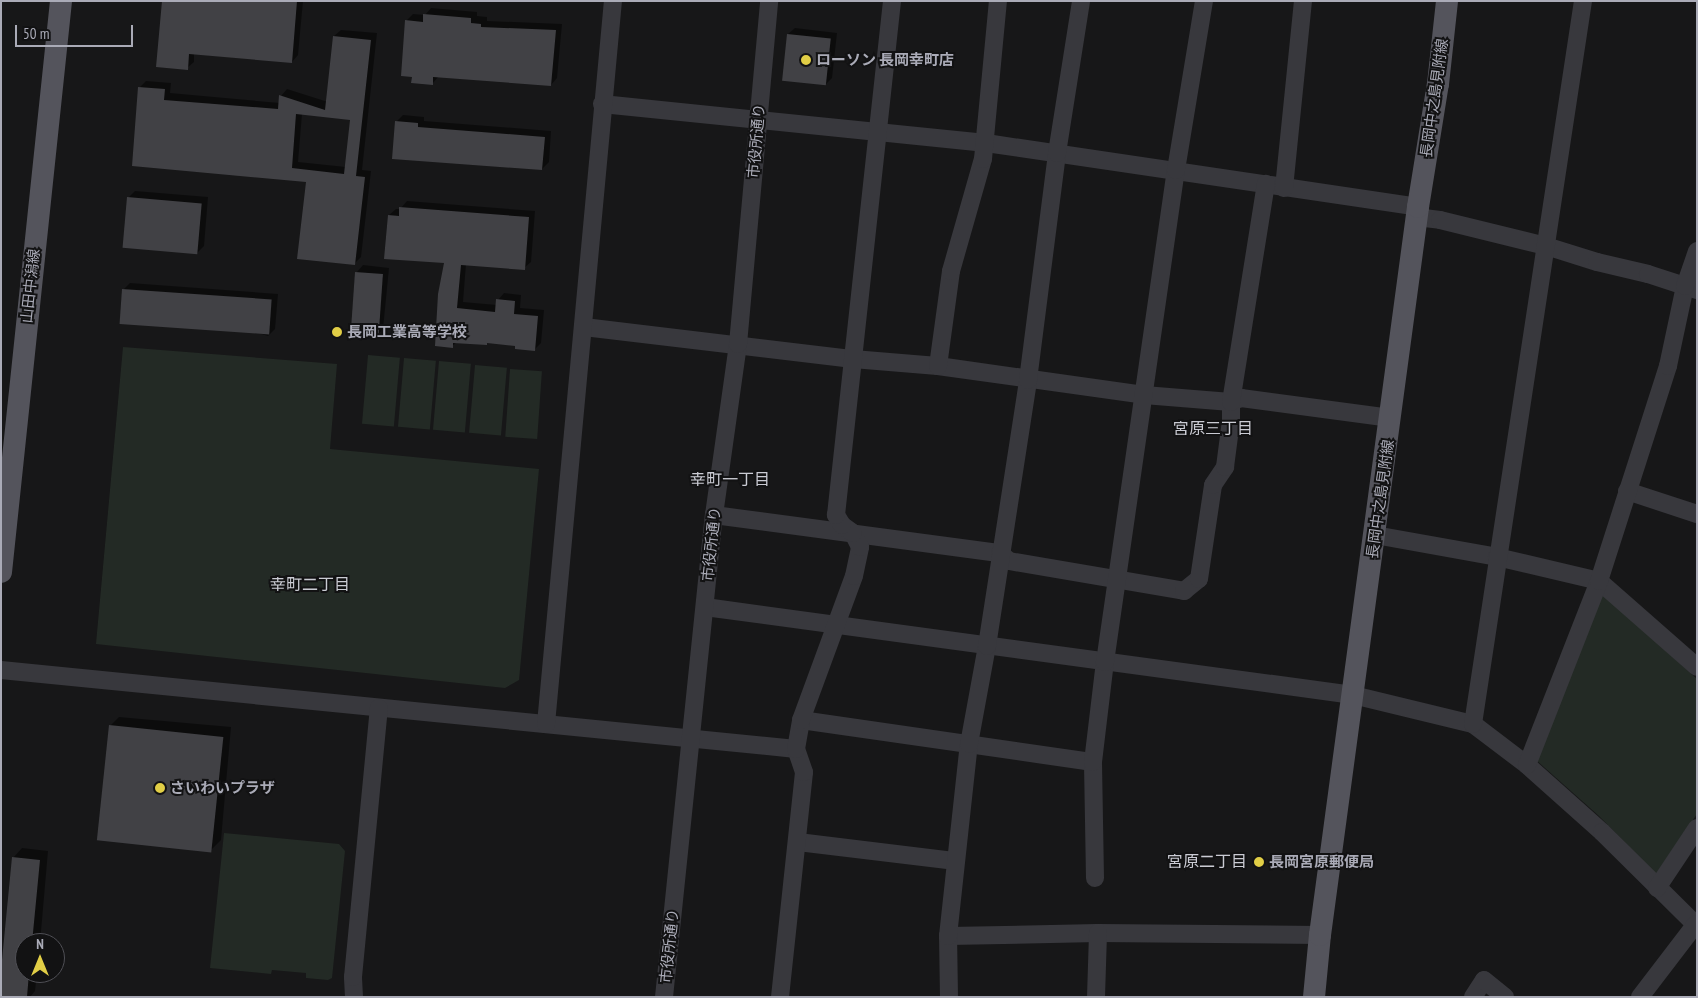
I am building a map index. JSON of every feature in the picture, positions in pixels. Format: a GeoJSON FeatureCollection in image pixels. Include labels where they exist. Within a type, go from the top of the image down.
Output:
{"type":"FeatureCollection","features":[{"type":"Feature","properties":{"kind":"main road","name":"山田中潟線"},"geometry":{"type":"LineString","coordinates":[[1,572],[60,1]]}},
{"type":"Feature","properties":{"kind":"main road","name":"長岡中之島見附線"},"geometry":{"type":"LineString","coordinates":[[1314,997],[1320,935],[1391,418],[1417,212],[1438,84],[1447,1]]}},
{"type":"Feature","properties":{"kind":"street"},"geometry":{"type":"LineString","coordinates":[[546,724],[613,1]]}},
{"type":"Feature","properties":{"kind":"street","name":"市役所通り"},"geometry":{"type":"LineString","coordinates":[[664,997],[714,515],[738,344],[769,1]]}},
{"type":"Feature","properties":{"kind":"street"},"geometry":{"type":"LineString","coordinates":[[780,997],[804,772],[796,749],[800,720],[854,576],[860,547],[853,533],[842,525],[836,515],[892,1]]}},
{"type":"Feature","properties":{"kind":"street"},"geometry":{"type":"LineString","coordinates":[[938,366],[951,271],[972,203],[986,143],[998,1]]}},
{"type":"Feature","properties":{"kind":"street"},"geometry":{"type":"LineString","coordinates":[[949,997],[948,936],[969,744],[987,646],[1028,380],[1057,153],[1081,1]]}},
{"type":"Feature","properties":{"kind":"street"},"geometry":{"type":"LineString","coordinates":[[1095,878],[1093,762],[1105,662],[1176,170],[1204,1]]}},
{"type":"Feature","properties":{"kind":"street"},"geometry":{"type":"LineString","coordinates":[[1284,188],[1303,1]]}},
{"type":"Feature","properties":{"kind":"street"},"geometry":{"type":"LineString","coordinates":[[1473,724],[1497,556],[1583,1]]}},
{"type":"Feature","properties":{"kind":"street"},"geometry":{"type":"LineString","coordinates":[[602,104],[986,143],[1266,184],[1417,212],[1440,220],[1648,274],[1691,288]]}},
{"type":"Feature","properties":{"kind":"street"},"geometry":{"type":"LineString","coordinates":[[714,515],[1000,553],[1009,561],[1184,591],[1199,578],[1213,485],[1225,467],[1231,421],[1231,402],[1266,184]]}},
{"type":"Feature","properties":{"kind":"street"},"geometry":{"type":"LineString","coordinates":[[1527,766],[1599,581],[1668,366],[1691,288],[1697,251]]}},
{"type":"Feature","properties":{"kind":"street"},"geometry":{"type":"LineString","coordinates":[[584,327],[853,359],[938,366],[1028,380],[1144,394],[1231,402],[1241,398],[1391,418]]}},
{"type":"Feature","properties":{"kind":"street"},"geometry":{"type":"LineString","coordinates":[[1627,491],[1697,514]]}},
{"type":"Feature","properties":{"kind":"street"},"geometry":{"type":"LineString","coordinates":[[1375,535],[1497,556],[1599,581],[1697,667]]}},
{"type":"Feature","properties":{"kind":"street"},"geometry":{"type":"LineString","coordinates":[[705,607],[1353,695],[1473,724],[1527,766],[1602,832],[1696,926],[1640,997]]}},
{"type":"Feature","properties":{"kind":"street"},"geometry":{"type":"LineString","coordinates":[[1,670],[796,749]]}},
{"type":"Feature","properties":{"kind":"street"},"geometry":{"type":"LineString","coordinates":[[354,997],[352,977],[380,708]]}},
{"type":"Feature","properties":{"kind":"street"},"geometry":{"type":"LineString","coordinates":[[800,720],[1093,762]]}},
{"type":"Feature","properties":{"kind":"street"},"geometry":{"type":"LineString","coordinates":[[1658,888],[1697,828]]}},
{"type":"Feature","properties":{"kind":"street"},"geometry":{"type":"LineString","coordinates":[[798,842],[956,861]]}},
{"type":"Feature","properties":{"kind":"street"},"geometry":{"type":"LineString","coordinates":[[948,936],[1098,933],[1320,935]]}},
{"type":"Feature","properties":{"kind":"street"},"geometry":{"type":"LineString","coordinates":[[1096,997],[1098,933]]}},
{"type":"Feature","properties":{"kind":"street"},"geometry":{"type":"LineString","coordinates":[[1473,997],[1484,980],[1505,997]]}},
{"type":"Feature","properties":{"kind":"shaded area"},"geometry":{"type":"Polygon","coordinates":[[[123,347],[337,364],[330,449],[539,469],[519,680],[505,688],[96,644],[123,347]]]}},
{"type":"Feature","properties":{"kind":"shaded area"},"geometry":{"type":"Polygon","coordinates":[[[368,355],[400,358],[394,427],[362,424],[368,355]]]}},
{"type":"Feature","properties":{"kind":"shaded area"},"geometry":{"type":"Polygon","coordinates":[[[404,358],[436,361],[430,430],[398,427],[404,358]]]}},
{"type":"Feature","properties":{"kind":"shaded area"},"geometry":{"type":"Polygon","coordinates":[[[439,361],[471,364],[465,433],[433,430],[439,361]]]}},
{"type":"Feature","properties":{"kind":"shaded area"},"geometry":{"type":"Polygon","coordinates":[[[475,365],[507,368],[501,436],[469,433],[475,365]]]}},
{"type":"Feature","properties":{"kind":"shaded area"},"geometry":{"type":"Polygon","coordinates":[[[510,369],[542,371],[537,439],[505,437],[510,369]]]}},
{"type":"Feature","properties":{"kind":"shaded area"},"geometry":{"type":"Polygon","coordinates":[[[1602,593],[1697,679],[1697,814],[1656,874],[1599,816],[1536,760],[1602,593]]]}},
{"type":"Feature","properties":{"kind":"shaded area"},"geometry":{"type":"Polygon","coordinates":[[[224,833],[339,844],[345,851],[332,978],[328,980],[306,978],[306,973],[272,970],[271,974],[210,968],[224,833]]]}},
{"type":"Feature","properties":{"kind":"building"},"geometry":{"type":"Polygon","coordinates":[[[162,1],[297,1],[292,63],[189,54],[188,70],[156,67],[162,1]]]}},
{"type":"Feature","properties":{"kind":"building"},"geometry":{"type":"Polygon","coordinates":[[[423,14],[471,18],[471,23],[481,24],[481,27],[556,30],[551,86],[433,77],[433,85],[411,83],[412,77],[401,76],[405,20],[423,22],[423,14]]]}},
{"type":"Feature","properties":{"kind":"building","name":"ローソン 長岡幸町店"},"geometry":{"type":"Polygon","coordinates":[[[787,34],[831,39],[826,85],[782,81],[787,34]]]}},
{"type":"Feature","properties":{"kind":"building"},"geometry":{"type":"Polygon","coordinates":[[[333,36],[371,40],[356,176],[365,177],[355,265],[297,259],[306,182],[132,166],[138,87],[165,89],[164,100],[278,109],[279,95],[325,110],[333,36]],[[296,114],[292,168],[344,174],[350,120],[296,114]]]}},
{"type":"Feature","properties":{"kind":"building"},"geometry":{"type":"Polygon","coordinates":[[[395,121],[418,123],[418,127],[545,137],[542,170],[392,159],[395,121]]]}},
{"type":"Feature","properties":{"kind":"building"},"geometry":{"type":"Polygon","coordinates":[[[127,197],[202,204],[197,254],[123,248],[127,197]]]}},
{"type":"Feature","properties":{"kind":"building"},"geometry":{"type":"Polygon","coordinates":[[[399,207],[529,217],[525,270],[461,265],[457,308],[495,312],[496,299],[515,301],[514,314],[538,316],[535,351],[515,349],[515,346],[487,343],[487,345],[453,343],[453,348],[435,346],[438,294],[444,263],[384,259],[388,215],[399,216],[399,207]]]}},
{"type":"Feature","properties":{"kind":"building"},"geometry":{"type":"Polygon","coordinates":[[[355,272],[383,274],[379,336],[351,334],[355,272]]]}},
{"type":"Feature","properties":{"kind":"building"},"geometry":{"type":"Polygon","coordinates":[[[122,289],[272,299],[269,334],[120,324],[122,289]]]}},
{"type":"Feature","properties":{"kind":"building","name":"さいわいプラザ"},"geometry":{"type":"Polygon","coordinates":[[[109,725],[223,737],[211,852],[97,840],[109,725]]]}},
{"type":"Feature","properties":{"kind":"building"},"geometry":{"type":"Polygon","coordinates":[[[12,857],[40,860],[33,933],[15,933],[15,983],[28,983],[27,997],[1,997],[1,970],[12,857]]]}},
{"type":"Feature","properties":{"kind":"place","name":"ローソン 長岡幸町店"},"geometry":{"type":"Point","coordinates":[806,60]}},
{"type":"Feature","properties":{"kind":"place","name":"長岡工業高等学校"},"geometry":{"type":"Point","coordinates":[337,332]}},
{"type":"Feature","properties":{"kind":"place","name":"さいわいプラザ"},"geometry":{"type":"Point","coordinates":[160,788]}},
{"type":"Feature","properties":{"kind":"place","name":"長岡宮原郵便局"},"geometry":{"type":"Point","coordinates":[1259,862]}},
{"type":"Feature","properties":{"kind":"district","name":"宮原三丁目"},"geometry":{"type":"Point","coordinates":[1213,428]}},
{"type":"Feature","properties":{"kind":"district","name":"幸町一丁目"},"geometry":{"type":"Point","coordinates":[730,479]}},
{"type":"Feature","properties":{"kind":"district","name":"幸町二丁目"},"geometry":{"type":"Point","coordinates":[310,584]}},
{"type":"Feature","properties":{"kind":"district","name":"宮原二丁目"},"geometry":{"type":"Point","coordinates":[1207,861]}}]}
